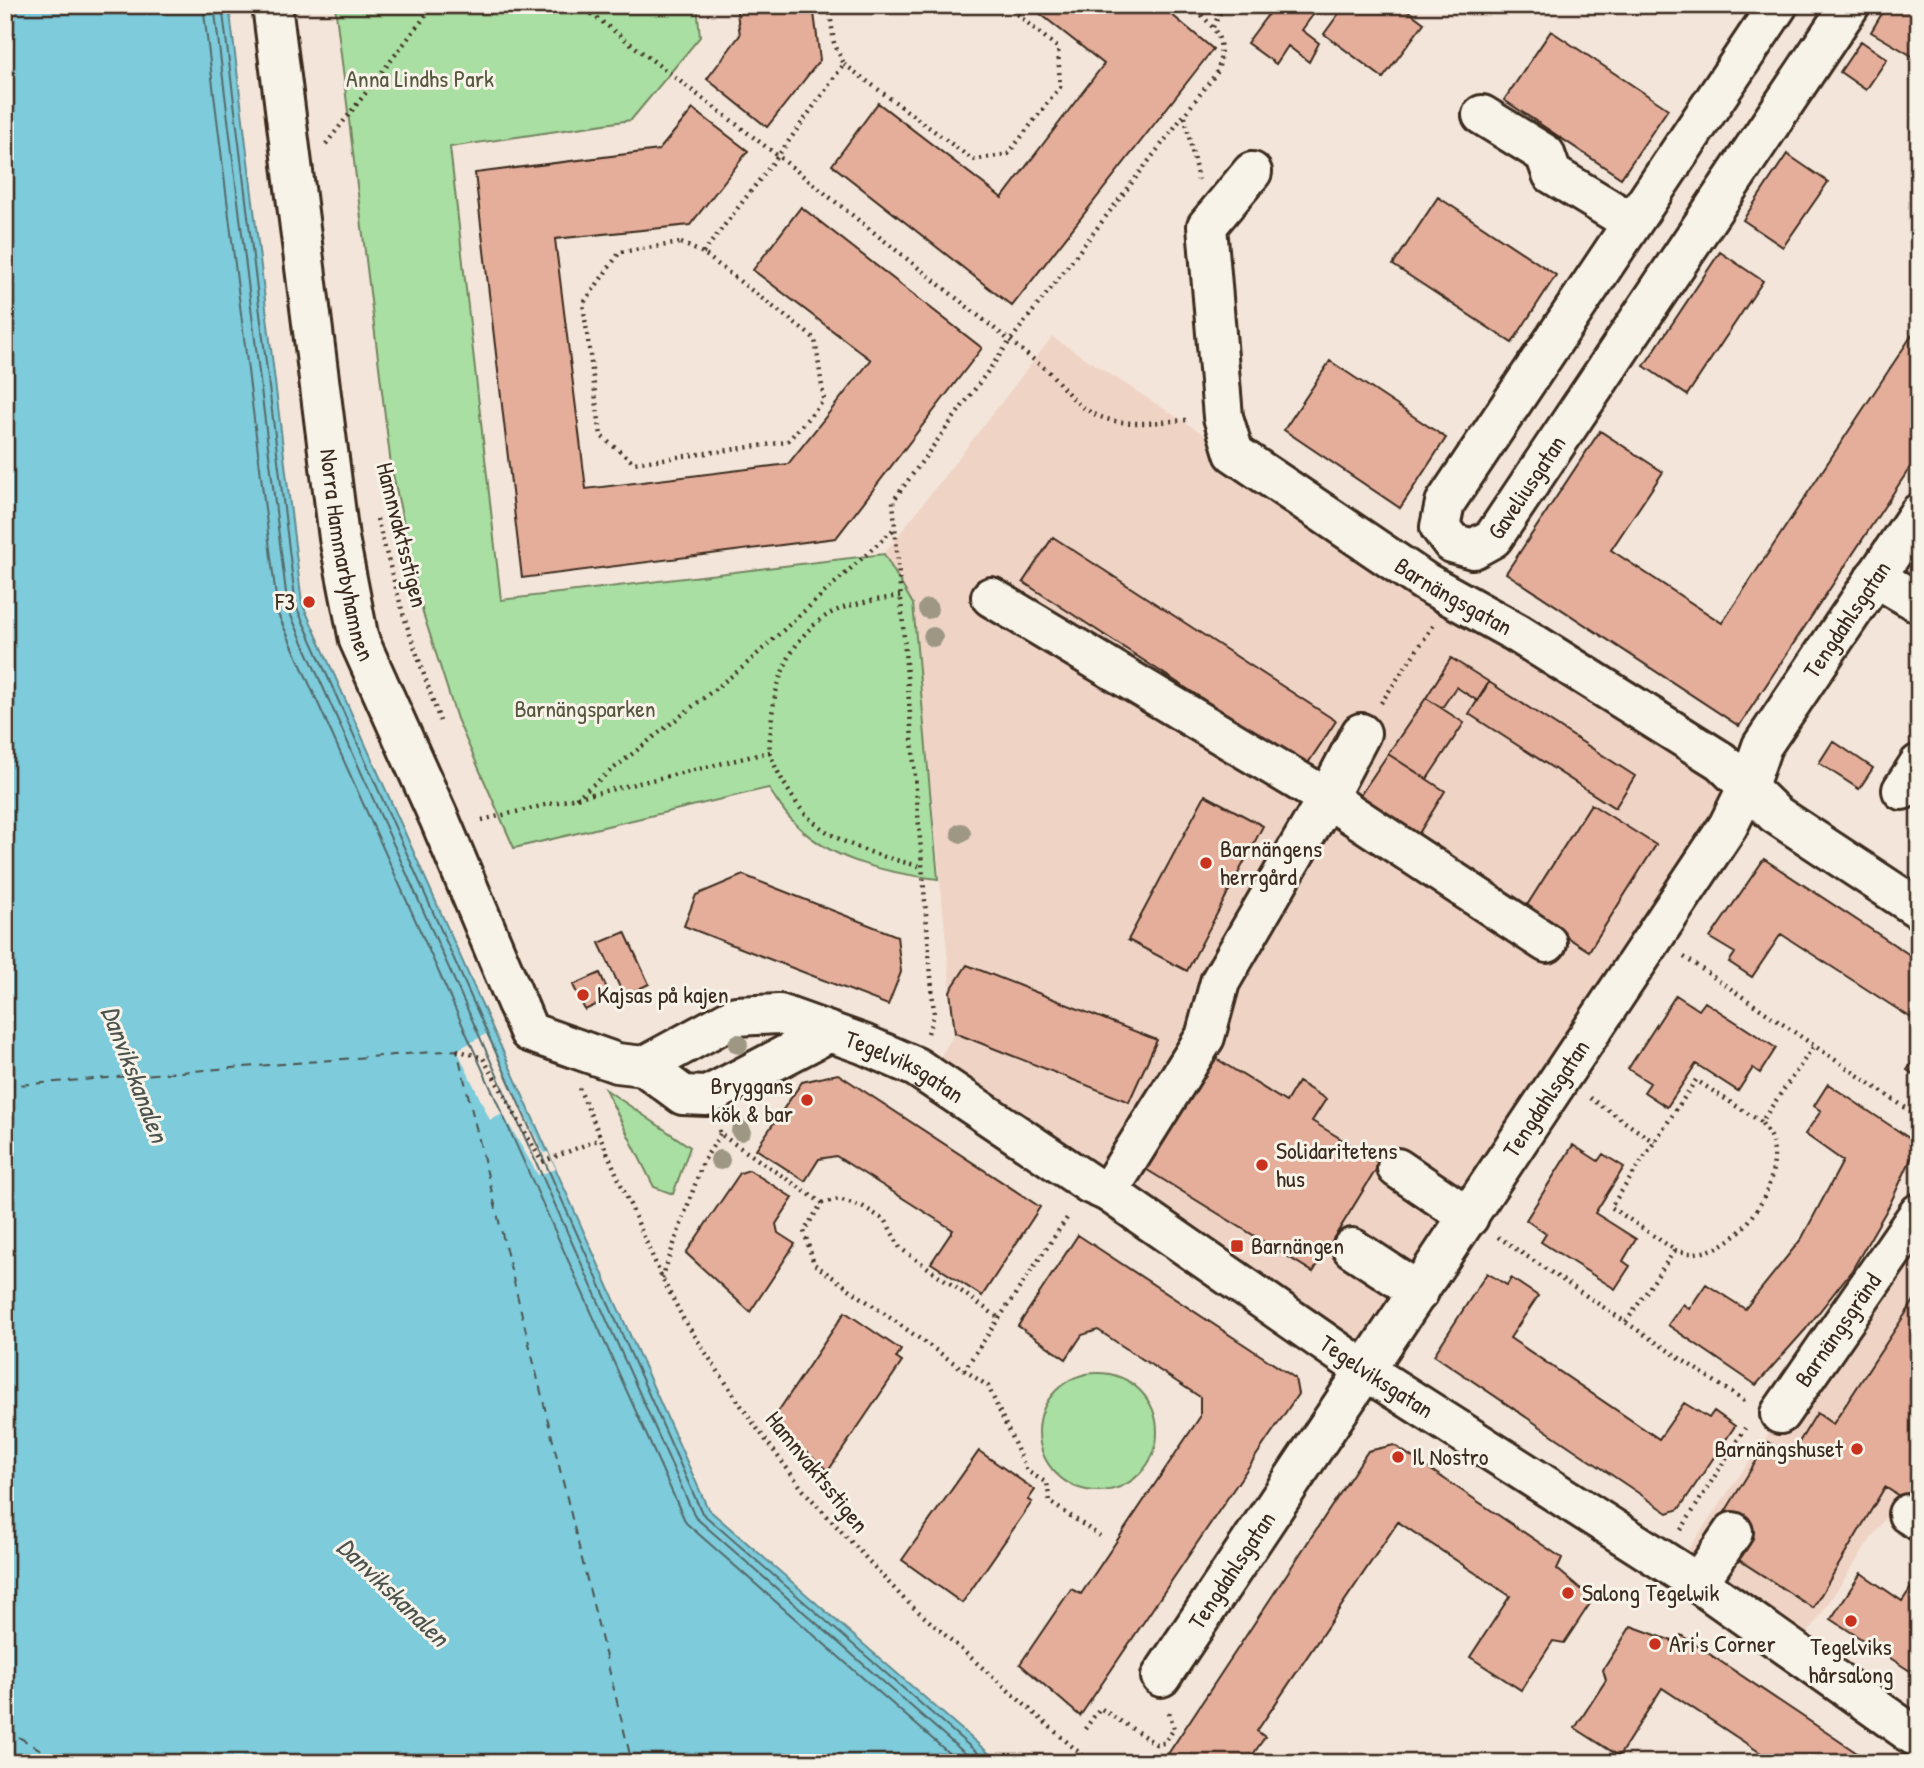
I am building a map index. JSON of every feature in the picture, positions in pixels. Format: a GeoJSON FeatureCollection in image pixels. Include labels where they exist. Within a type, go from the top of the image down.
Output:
{"type":"FeatureCollection","features":[{"type":"Feature","properties":{"kind":"street","name":"Norra Hammarbyhamnen"},"geometry":{"type":"LineString","coordinates":[[272,5],[339,538],[359,640],[439,818],[529,1032],[617,1063],[644,1066]]}},
{"type":"Feature","properties":{"kind":"street","name":"Gaveliusgatan"},"geometry":{"type":"LineString","coordinates":[[1777,5],[1444,503],[1440,527],[1452,543],[1473,549],[1493,538],[1850,5]]}},
{"type":"Feature","properties":{"kind":"street"},"geometry":{"type":"LineString","coordinates":[[1482,115],[1545,154],[1552,174],[1631,222]]}},
{"type":"Feature","properties":{"kind":"street"},"geometry":{"type":"LineString","coordinates":[[1697,124],[1745,159]]}},
{"type":"Feature","properties":{"kind":"street"},"geometry":{"type":"LineString","coordinates":[[1207,226],[1252,172]]}},
{"type":"Feature","properties":{"kind":"street","name":"Barnängsgatan"},"geometry":{"type":"LineString","coordinates":[[1207,226],[1223,417],[1234,453],[1424,582],[1517,633],[1721,761],[1774,814],[1919,909]]}},
{"type":"Feature","properties":{"kind":"street","name":"Tengdahlsgatan"},"geometry":{"type":"LineString","coordinates":[[1161,1677],[1728,826],[1748,786],[1762,746],[1919,513]]}},
{"type":"Feature","properties":{"kind":"street"},"geometry":{"type":"LineString","coordinates":[[1875,577],[1919,603]]}},
{"type":"Feature","properties":{"kind":"street"},"geometry":{"type":"LineString","coordinates":[[990,597],[1327,798],[1547,943]]}},
{"type":"Feature","properties":{"kind":"street"},"geometry":{"type":"LineString","coordinates":[[1099,1188],[1205,1037],[1220,982],[1327,798],[1361,733]]}},
{"type":"Feature","properties":{"kind":"street","name":"Tegelviksgatan"},"geometry":{"type":"LineString","coordinates":[[644,1066],[736,1016],[779,1014],[863,1044],[916,1067],[1099,1188],[1366,1371],[1698,1584],[1919,1739]]}},
{"type":"Feature","properties":{"kind":"street","name":"Tegelviksgatan"},"geometry":{"type":"LineString","coordinates":[[707,1096],[828,1033]]}},
{"type":"Feature","properties":{"kind":"street"},"geometry":{"type":"LineString","coordinates":[[644,1066],[683,1095],[707,1096]]}},
{"type":"Feature","properties":{"kind":"street"},"geometry":{"type":"LineString","coordinates":[[1396,1168],[1469,1217]]}},
{"type":"Feature","properties":{"kind":"street","name":"Barnängsgränd"},"geometry":{"type":"LineString","coordinates":[[1780,1414],[1919,1213]]}},
{"type":"Feature","properties":{"kind":"street"},"geometry":{"type":"LineString","coordinates":[[1352,1248],[1419,1292]]}},
{"type":"Feature","properties":{"kind":"street"},"geometry":{"type":"LineString","coordinates":[[1698,1584],[1732,1532]]}},
{"type":"Feature","properties":{"kind":"path"},"geometry":{"type":"LineString","coordinates":[[324,132],[326,144],[434,5]]}},
{"type":"Feature","properties":{"kind":"path"},"geometry":{"type":"LineString","coordinates":[[580,5],[778,156],[1049,372],[1083,407],[1103,419],[1126,424],[1223,417]]}},
{"type":"Feature","properties":{"kind":"path"},"geometry":{"type":"LineString","coordinates":[[829,5],[834,43],[844,64],[973,160],[1008,154],[1059,87],[1058,48],[1006,5]]}},
{"type":"Feature","properties":{"kind":"path"},"geometry":{"type":"LineString","coordinates":[[1191,5],[1213,27],[1223,50],[1217,71],[1185,116],[1207,226]]}},
{"type":"Feature","properties":{"kind":"path"},"geometry":{"type":"LineString","coordinates":[[1213,27],[1224,5]]}},
{"type":"Feature","properties":{"kind":"path"},"geometry":{"type":"LineString","coordinates":[[703,253],[778,156],[844,64]]}},
{"type":"Feature","properties":{"kind":"path"},"geometry":{"type":"LineString","coordinates":[[681,243],[703,253],[815,339],[824,400],[787,442],[634,463],[601,436],[583,304],[620,252],[681,243]]}},
{"type":"Feature","properties":{"kind":"path","name":"Hamnvaktsstigen"},"geometry":{"type":"LineString","coordinates":[[375,511],[404,617],[445,733]]}},
{"type":"Feature","properties":{"kind":"path"},"geometry":{"type":"LineString","coordinates":[[576,798],[743,667],[895,528]]}},
{"type":"Feature","properties":{"kind":"path"},"geometry":{"type":"LineString","coordinates":[[900,596],[856,603],[820,620],[799,642],[781,675],[772,708],[770,752],[787,788],[807,815],[837,838],[889,859],[923,867]]}},
{"type":"Feature","properties":{"kind":"path"},"geometry":{"type":"LineString","coordinates":[[1361,733],[1453,596]]}},
{"type":"Feature","properties":{"kind":"path"},"geometry":{"type":"LineString","coordinates":[[482,820],[770,752]]}},
{"type":"Feature","properties":{"kind":"path"},"geometry":{"type":"LineString","coordinates":[[477,807],[487,832]]}},
{"type":"Feature","properties":{"kind":"path"},"geometry":{"type":"LineString","coordinates":[[1655,936],[1919,1117]]}},
{"type":"Feature","properties":{"kind":"path"},"geometry":{"type":"LineString","coordinates":[[1761,1122],[1814,1046]]}},
{"type":"Feature","properties":{"kind":"path","name":"Hamnvaktsstigen"},"geometry":{"type":"LineString","coordinates":[[457,1050],[484,1058],[542,1162],[600,1139],[662,1278],[684,1320],[750,1419],[804,1491],[904,1599],[1091,1763]]}},
{"type":"Feature","properties":{"kind":"path"},"geometry":{"type":"LineString","coordinates":[[1561,1078],[1654,1142]]}},
{"type":"Feature","properties":{"kind":"path"},"geometry":{"type":"LineString","coordinates":[[1696,1080],[1761,1122],[1772,1141],[1773,1167],[1766,1191],[1755,1214],[1736,1236],[1717,1247],[1693,1254],[1675,1250],[1611,1207],[1696,1080]]}},
{"type":"Feature","properties":{"kind":"path"},"geometry":{"type":"LineString","coordinates":[[707,1096],[720,1134],[822,1203]]}},
{"type":"Feature","properties":{"kind":"path"},"geometry":{"type":"LineString","coordinates":[[662,1278],[703,1162],[720,1134]]}},
{"type":"Feature","properties":{"kind":"path"},"geometry":{"type":"LineString","coordinates":[[964,1370],[999,1318],[1099,1188]]}},
{"type":"Feature","properties":{"kind":"path"},"geometry":{"type":"LineString","coordinates":[[999,1318],[900,1248],[886,1221],[862,1206],[839,1199],[822,1203],[804,1231],[814,1264],[988,1386],[1027,1471],[1047,1483],[1049,1502],[1100,1535]]}},
{"type":"Feature","properties":{"kind":"path"},"geometry":{"type":"LineString","coordinates":[[1469,1217],[1739,1397]]}},
{"type":"Feature","properties":{"kind":"path"},"geometry":{"type":"LineString","coordinates":[[1626,1322],[1675,1250]]}},
{"type":"Feature","properties":{"kind":"path"},"geometry":{"type":"LineString","coordinates":[[1661,1560],[1757,1410],[1780,1414]]}},
{"type":"Feature","properties":{"kind":"path"},"geometry":{"type":"LineString","coordinates":[[1085,1729],[1100,1708],[1156,1744]]}},
{"type":"Feature","properties":{"kind":"shaded area"},"geometry":{"type":"Polygon","coordinates":[[[1052,337],[1719,765],[1741,785],[1365,1367],[927,1078],[955,1033],[913,604],[884,554],[1052,337]]]}},
{"type":"Feature","properties":{"kind":"shaded area"},"geometry":{"type":"Polygon","coordinates":[[[1919,1218],[1919,1532],[1889,1512],[1795,1653],[1673,1571],[1919,1218]]]}},
{"type":"Feature","properties":{"kind":"green space"},"geometry":{"type":"Polygon","coordinates":[[[335,5],[697,5],[700,37],[631,120],[450,147],[501,600],[884,554],[913,604],[938,879],[878,868],[822,845],[805,833],[768,788],[514,848],[457,719],[423,613],[391,465],[335,5]]]}},
{"type":"Feature","properties":{"kind":"green space"},"geometry":{"type":"Polygon","coordinates":[[[605,1089],[690,1147],[673,1194],[654,1187],[605,1089]]]}},
{"type":"Feature","properties":{"kind":"green space"},"geometry":{"type":"Polygon","coordinates":[[[1098,1373],[1120,1378],[1140,1390],[1152,1410],[1157,1432],[1152,1454],[1140,1474],[1120,1486],[1098,1491],[1076,1486],[1056,1474],[1044,1454],[1039,1432],[1044,1410],[1056,1390],[1076,1378],[1098,1373]]]}},
{"type":"Feature","properties":{"kind":"water","name":"Danvikskanalen"},"geometry":{"type":"Polygon","coordinates":[[[5,5],[229,5],[302,603],[708,1509],[1000,1763],[5,1763],[5,5]]]}},
{"type":"Feature","properties":{"kind":"pier"},"geometry":{"type":"Polygon","coordinates":[[[486,1034],[544,1153],[548,1152],[556,1169],[538,1175],[503,1114],[490,1120],[457,1050],[486,1034]]]}},
{"type":"Feature","properties":{"kind":"building"},"geometry":{"type":"Polygon","coordinates":[[[736,5],[813,5],[820,60],[767,127],[707,79],[740,35],[736,5]]]}},
{"type":"Feature","properties":{"kind":"building"},"geometry":{"type":"Polygon","coordinates":[[[1029,5],[1160,5],[1213,49],[1012,306],[832,165],[878,103],[1002,198],[1104,64],[1029,5]]]}},
{"type":"Feature","properties":{"kind":"building"},"geometry":{"type":"Polygon","coordinates":[[[1275,5],[1320,5],[1302,30],[1319,43],[1309,62],[1288,46],[1276,64],[1247,43],[1275,5]]]}},
{"type":"Feature","properties":{"kind":"building"},"geometry":{"type":"Polygon","coordinates":[[[1345,5],[1400,5],[1424,23],[1383,78],[1324,34],[1345,5]]]}},
{"type":"Feature","properties":{"kind":"building"},"geometry":{"type":"Polygon","coordinates":[[[1718,5],[1737,5],[1731,14],[1718,5]]]}},
{"type":"Feature","properties":{"kind":"building"},"geometry":{"type":"Polygon","coordinates":[[[1887,5],[1899,5],[1919,17],[1919,60],[1871,32],[1887,5]]]}},
{"type":"Feature","properties":{"kind":"building"},"geometry":{"type":"Polygon","coordinates":[[[1551,31],[1668,109],[1621,178],[1504,100],[1551,31]]]}},
{"type":"Feature","properties":{"kind":"building"},"geometry":{"type":"Polygon","coordinates":[[[1861,41],[1887,59],[1866,90],[1840,72],[1861,41]]]}},
{"type":"Feature","properties":{"kind":"building"},"geometry":{"type":"Polygon","coordinates":[[[693,109],[748,151],[690,225],[555,239],[586,489],[788,464],[871,360],[753,270],[801,207],[982,348],[836,538],[522,578],[475,173],[659,150],[693,109]]]}},
{"type":"Feature","properties":{"kind":"building"},"geometry":{"type":"Polygon","coordinates":[[[1787,154],[1828,182],[1783,247],[1743,220],[1787,154]]]}},
{"type":"Feature","properties":{"kind":"building"},"geometry":{"type":"Polygon","coordinates":[[[1438,197],[1556,275],[1512,343],[1393,265],[1438,197]]]}},
{"type":"Feature","properties":{"kind":"building"},"geometry":{"type":"Polygon","coordinates":[[[1720,252],[1763,281],[1687,395],[1644,366],[1720,252]]]}},
{"type":"Feature","properties":{"kind":"building"},"geometry":{"type":"Polygon","coordinates":[[[1914,332],[1919,335],[1919,454],[1739,726],[1506,573],[1600,431],[1663,472],[1611,550],[1722,623],[1914,332]]]}},
{"type":"Feature","properties":{"kind":"building"},"geometry":{"type":"Polygon","coordinates":[[[1330,361],[1446,438],[1400,508],[1284,430],[1330,361]]]}},
{"type":"Feature","properties":{"kind":"building"},"geometry":{"type":"Polygon","coordinates":[[[1053,537],[1336,721],[1306,766],[1023,582],[1053,537]]]}},
{"type":"Feature","properties":{"kind":"building"},"geometry":{"type":"Polygon","coordinates":[[[1451,658],[1489,682],[1478,701],[1456,687],[1442,708],[1426,698],[1451,658]]]}},
{"type":"Feature","properties":{"kind":"building"},"geometry":{"type":"Polygon","coordinates":[[[1489,682],[1635,776],[1615,808],[1469,714],[1489,682]]]}},
{"type":"Feature","properties":{"kind":"building"},"geometry":{"type":"Polygon","coordinates":[[[1426,698],[1464,723],[1427,779],[1388,754],[1426,698]]]}},
{"type":"Feature","properties":{"kind":"building"},"geometry":{"type":"Polygon","coordinates":[[[1833,741],[1873,768],[1859,789],[1819,763],[1833,741]]]}},
{"type":"Feature","properties":{"kind":"building"},"geometry":{"type":"Polygon","coordinates":[[[1388,754],[1445,791],[1416,838],[1357,800],[1388,754]]]}},
{"type":"Feature","properties":{"kind":"building","name":"Barnängens herrgård"},"geometry":{"type":"Polygon","coordinates":[[[1205,795],[1263,826],[1187,971],[1128,940],[1205,795]]]}},
{"type":"Feature","properties":{"kind":"building"},"geometry":{"type":"Polygon","coordinates":[[[1591,804],[1656,845],[1589,951],[1524,910],[1591,804]]]}},
{"type":"Feature","properties":{"kind":"building"},"geometry":{"type":"Polygon","coordinates":[[[1764,859],[1919,961],[1919,1023],[1781,934],[1752,977],[1729,962],[1735,953],[1710,938],[1764,859]]]}},
{"type":"Feature","properties":{"kind":"building"},"geometry":{"type":"Polygon","coordinates":[[[743,875],[897,936],[901,972],[888,1005],[684,926],[696,895],[743,875]]]}},
{"type":"Feature","properties":{"kind":"building"},"geometry":{"type":"Polygon","coordinates":[[[625,932],[649,984],[624,996],[599,943],[625,932]]]}},
{"type":"Feature","properties":{"kind":"building"},"geometry":{"type":"Polygon","coordinates":[[[967,965],[1157,1040],[1129,1102],[955,1033],[950,991],[967,965]]]}},
{"type":"Feature","properties":{"kind":"building"},"geometry":{"type":"Polygon","coordinates":[[[600,973],[611,998],[585,1010],[573,985],[600,973]]]}},
{"type":"Feature","properties":{"kind":"building"},"geometry":{"type":"Polygon","coordinates":[[[1676,995],[1699,1010],[1705,1002],[1776,1048],[1760,1073],[1753,1068],[1738,1091],[1696,1064],[1667,1107],[1644,1092],[1650,1083],[1628,1069],[1676,995]]]}},
{"type":"Feature","properties":{"kind":"building"},"geometry":{"type":"Polygon","coordinates":[[[1919,1053],[1919,1078],[1907,1070],[1919,1053]]]}},
{"type":"Feature","properties":{"kind":"building","name":"Solidaritetens hus"},"geometry":{"type":"Polygon","coordinates":[[[1212,1056],[1286,1102],[1298,1082],[1326,1099],[1312,1121],[1380,1163],[1313,1272],[1144,1168],[1212,1056]]]}},
{"type":"Feature","properties":{"kind":"building"},"geometry":{"type":"Polygon","coordinates":[[[838,1074],[1040,1207],[982,1296],[931,1263],[953,1230],[836,1156],[819,1159],[805,1181],[756,1149],[802,1082],[838,1074]]]}},
{"type":"Feature","properties":{"kind":"building"},"geometry":{"type":"Polygon","coordinates":[[[1828,1084],[1918,1144],[1889,1206],[1852,1270],[1805,1330],[1756,1385],[1668,1325],[1683,1304],[1689,1309],[1706,1284],[1745,1309],[1802,1238],[1843,1161],[1805,1134],[1821,1111],[1814,1106],[1828,1084]]]}},
{"type":"Feature","properties":{"kind":"building"},"geometry":{"type":"Polygon","coordinates":[[[1573,1145],[1598,1161],[1603,1154],[1624,1167],[1595,1213],[1636,1239],[1623,1261],[1630,1266],[1615,1289],[1541,1242],[1546,1234],[1526,1220],[1573,1145]]]}},
{"type":"Feature","properties":{"kind":"building"},"geometry":{"type":"Polygon","coordinates":[[[749,1170],[793,1198],[776,1224],[778,1233],[795,1244],[750,1312],[686,1253],[740,1173],[749,1170]]]}},
{"type":"Feature","properties":{"kind":"building"},"geometry":{"type":"Polygon","coordinates":[[[1078,1235],[1295,1378],[1298,1394],[1080,1716],[1020,1664],[1071,1589],[1081,1594],[1200,1417],[1200,1397],[1098,1330],[1082,1335],[1066,1359],[1018,1326],[1078,1235]]]}},
{"type":"Feature","properties":{"kind":"building"},"geometry":{"type":"Polygon","coordinates":[[[1487,1273],[1507,1285],[1511,1278],[1538,1296],[1510,1338],[1659,1439],[1684,1403],[1709,1418],[1714,1411],[1735,1426],[1679,1509],[1668,1513],[1434,1355],[1487,1273]]]}},
{"type":"Feature","properties":{"kind":"building","name":"Barnängshuset"},"geometry":{"type":"Polygon","coordinates":[[[1919,1293],[1919,1509],[1885,1487],[1813,1608],[1736,1558],[1720,1520],[1768,1442],[1791,1455],[1817,1413],[1833,1424],[1919,1293]]]}},
{"type":"Feature","properties":{"kind":"building"},"geometry":{"type":"Polygon","coordinates":[[[845,1312],[901,1350],[896,1358],[902,1362],[828,1471],[771,1422],[845,1312]]]}},
{"type":"Feature","properties":{"kind":"building"},"geometry":{"type":"Polygon","coordinates":[[[1394,1445],[1562,1558],[1557,1569],[1593,1599],[1564,1643],[1553,1641],[1521,1690],[1470,1657],[1510,1596],[1398,1522],[1257,1731],[1265,1737],[1247,1763],[1162,1763],[1368,1451],[1394,1445]]]}},
{"type":"Feature","properties":{"kind":"building"},"geometry":{"type":"Polygon","coordinates":[[[979,1451],[1035,1490],[1028,1500],[1032,1502],[962,1603],[902,1560],[979,1451]]]}},
{"type":"Feature","properties":{"kind":"building"},"geometry":{"type":"Polygon","coordinates":[[[1861,1573],[1902,1601],[1919,1576],[1919,1677],[1831,1619],[1861,1573]]]}},
{"type":"Feature","properties":{"kind":"building"},"geometry":{"type":"Polygon","coordinates":[[[1631,1626],[1675,1642],[1681,1635],[1863,1757],[1859,1763],[1776,1763],[1662,1688],[1619,1756],[1575,1728],[1606,1680],[1603,1670],[1631,1626]]]}},
{"type":"Feature","properties":{"kind":"ferry route"},"geometry":{"type":"LineString","coordinates":[[5,1086],[457,1050],[632,1763]]}},
{"type":"Feature","properties":{"kind":"ferry route"},"geometry":{"type":"LineString","coordinates":[[5,1729],[63,1763]]}},
{"type":"Feature","properties":{"kind":"place","name":"F3"},"geometry":{"type":"Point","coordinates":[309,602]}},
{"type":"Feature","properties":{"kind":"place","name":"Barnängens herrgård"},"geometry":{"type":"Point","coordinates":[1206,863]}},
{"type":"Feature","properties":{"kind":"place","name":"Kajsas på kajen"},"geometry":{"type":"Point","coordinates":[583,995]}},
{"type":"Feature","properties":{"kind":"place","name":"Bryggans kök & bar"},"geometry":{"type":"Point","coordinates":[807,1100]}},
{"type":"Feature","properties":{"kind":"place","name":"Solidaritetens hus"},"geometry":{"type":"Point","coordinates":[1262,1165]}},
{"type":"Feature","properties":{"kind":"place","name":"Barnängen"},"geometry":{"type":"Point","coordinates":[1237,1246]}},
{"type":"Feature","properties":{"kind":"place","name":"Barnängshuset"},"geometry":{"type":"Point","coordinates":[1857,1449]}},
{"type":"Feature","properties":{"kind":"place","name":"Il Nostro"},"geometry":{"type":"Point","coordinates":[1398,1457]}},
{"type":"Feature","properties":{"kind":"place","name":"Salong Tegelwik"},"geometry":{"type":"Point","coordinates":[1568,1593]}},
{"type":"Feature","properties":{"kind":"place","name":"Tegelviks hårsalong"},"geometry":{"type":"Point","coordinates":[1851,1621]}},
{"type":"Feature","properties":{"kind":"place","name":"Ari's Corner"},"geometry":{"type":"Point","coordinates":[1655,1644]}},
{"type":"Feature","properties":{"kind":"park label","name":"Anna Lindhs Park"},"geometry":{"type":"Point","coordinates":[420,79]}},
{"type":"Feature","properties":{"kind":"park label","name":"Barnängsparken"},"geometry":{"type":"Point","coordinates":[585,709]}}]}
